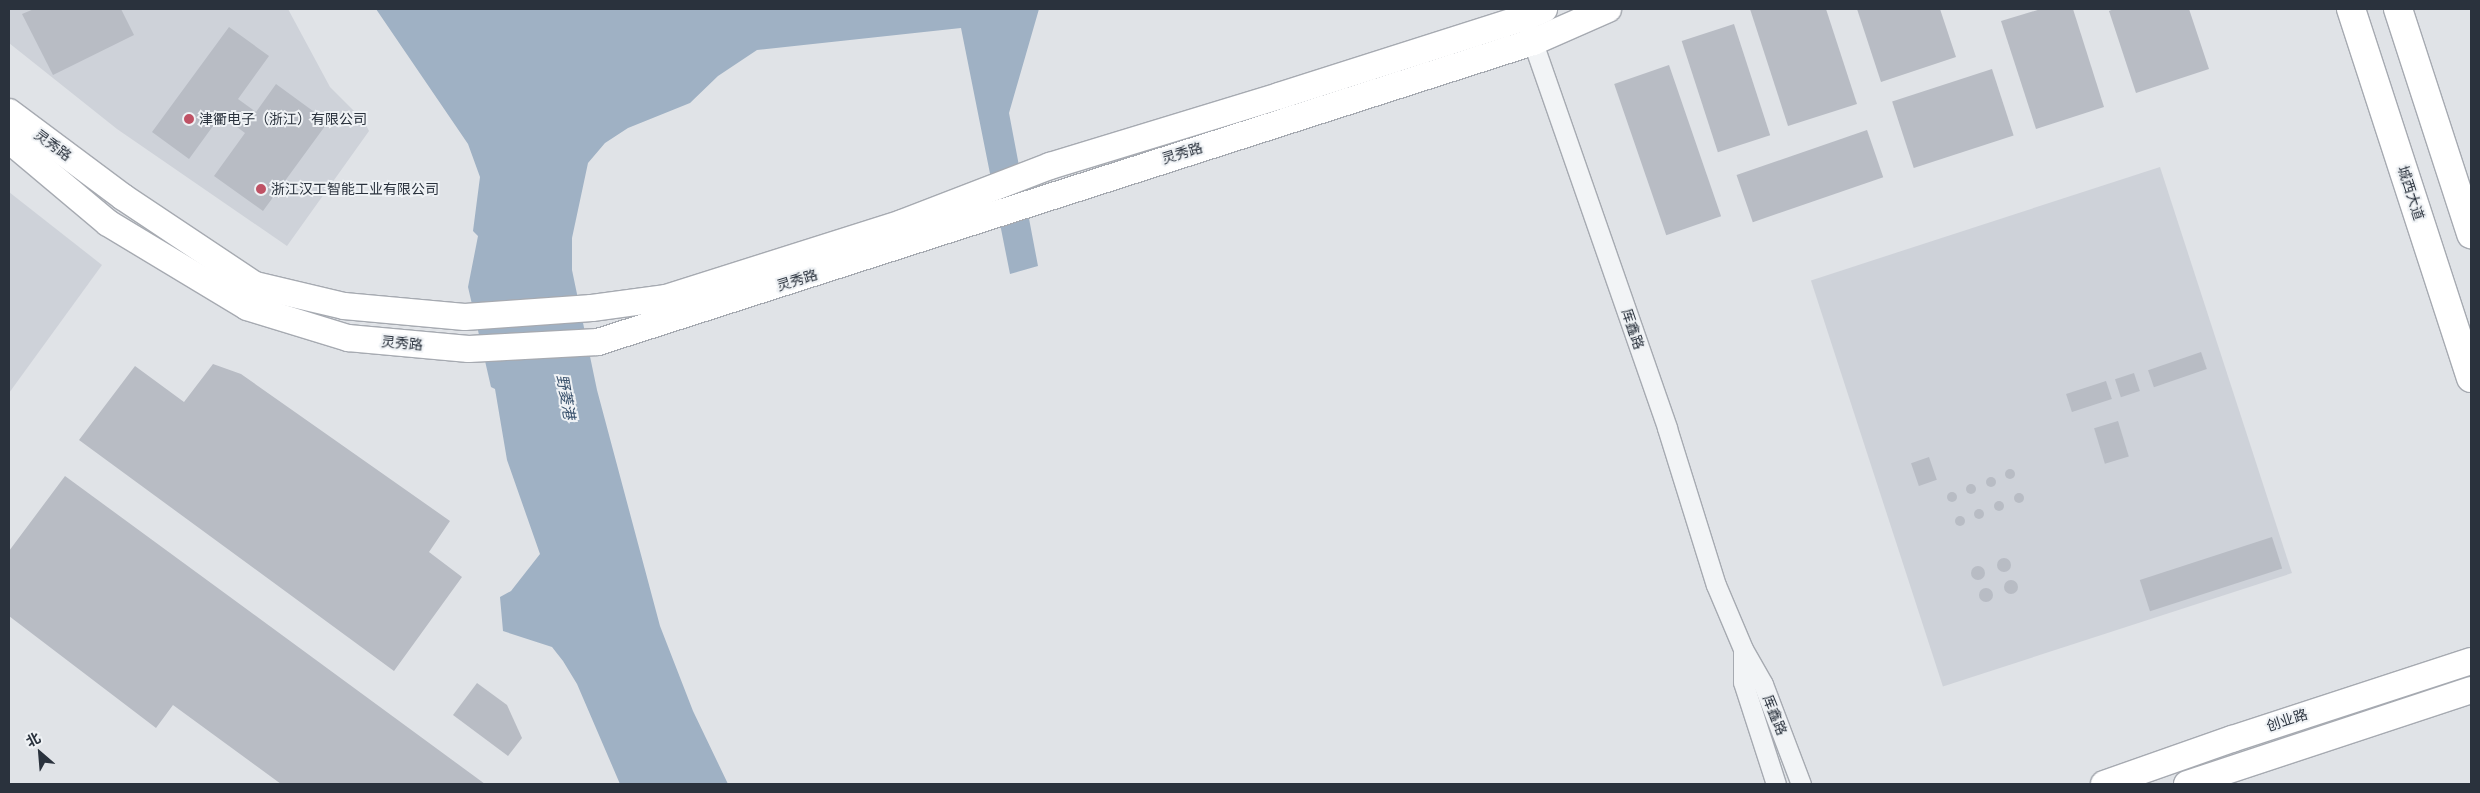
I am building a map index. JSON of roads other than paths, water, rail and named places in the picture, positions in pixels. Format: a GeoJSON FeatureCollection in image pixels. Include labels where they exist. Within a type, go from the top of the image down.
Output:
{"type":"FeatureCollection","features":[{"type":"Feature","properties":{"kind":"main road","name":"城西大道"},"geometry":{"type":"LineString","coordinates":[[2351,9],[2471,378]]}},
{"type":"Feature","properties":{"kind":"main road"},"geometry":{"type":"LineString","coordinates":[[2398,9],[2471,234]]}},
{"type":"Feature","properties":{"kind":"street","name":"灵秀路"},"geometry":{"type":"LineString","coordinates":[[9,140],[108,223],[246,307],[348,338],[469,349],[598,342],[976,223],[1057,192],[1533,42],[1608,9]]}},
{"type":"Feature","properties":{"kind":"street","name":"灵秀路"},"geometry":{"type":"LineString","coordinates":[[9,112],[123,196],[255,284],[344,306],[465,317],[592,308],[666,298],[902,223],[1050,166],[1530,12]]}},
{"type":"Feature","properties":{"kind":"street","name":"厍鑫路"},"geometry":{"type":"LineString","coordinates":[[1530,12],[1533,42],[1667,428],[1716,585],[1743,649],[1763,684],[1801,784]]}},
{"type":"Feature","properties":{"kind":"street","name":"厍鑫路"},"geometry":{"type":"LineString","coordinates":[[1743,649],[1743,682],[1776,784]]}},
{"type":"Feature","properties":{"kind":"street","name":"创业路"},"geometry":{"type":"LineString","coordinates":[[2104,784],[2232,738],[2471,660]]}},
{"type":"Feature","properties":{"kind":"street","name":"创业路"},"geometry":{"type":"LineString","coordinates":[[2187,784],[2471,690]]}},
{"type":"Feature","properties":{"kind":"water","name":"野菱港"},"geometry":{"type":"Polygon","coordinates":[[[376,9],[1039,9],[1009,113],[1038,266],[1010,274],[961,28],[757,50],[718,76],[690,103],[628,128],[605,143],[588,163],[572,238],[572,270],[597,390],[660,626],[693,711],[728,784],[620,784],[577,684],[563,661],[552,647],[503,631],[500,597],[511,591],[540,554],[507,460],[495,389],[491,387],[468,287],[478,236],[473,231],[480,177],[468,144],[376,9]]]}},
{"type":"Feature","properties":{"kind":"place","name":"津衢电子（浙江）有限公司"},"geometry":{"type":"Point","coordinates":[189,119]}},
{"type":"Feature","properties":{"kind":"place","name":"浙江汉工智能工业有限公司"},"geometry":{"type":"Point","coordinates":[261,189]}}]}
